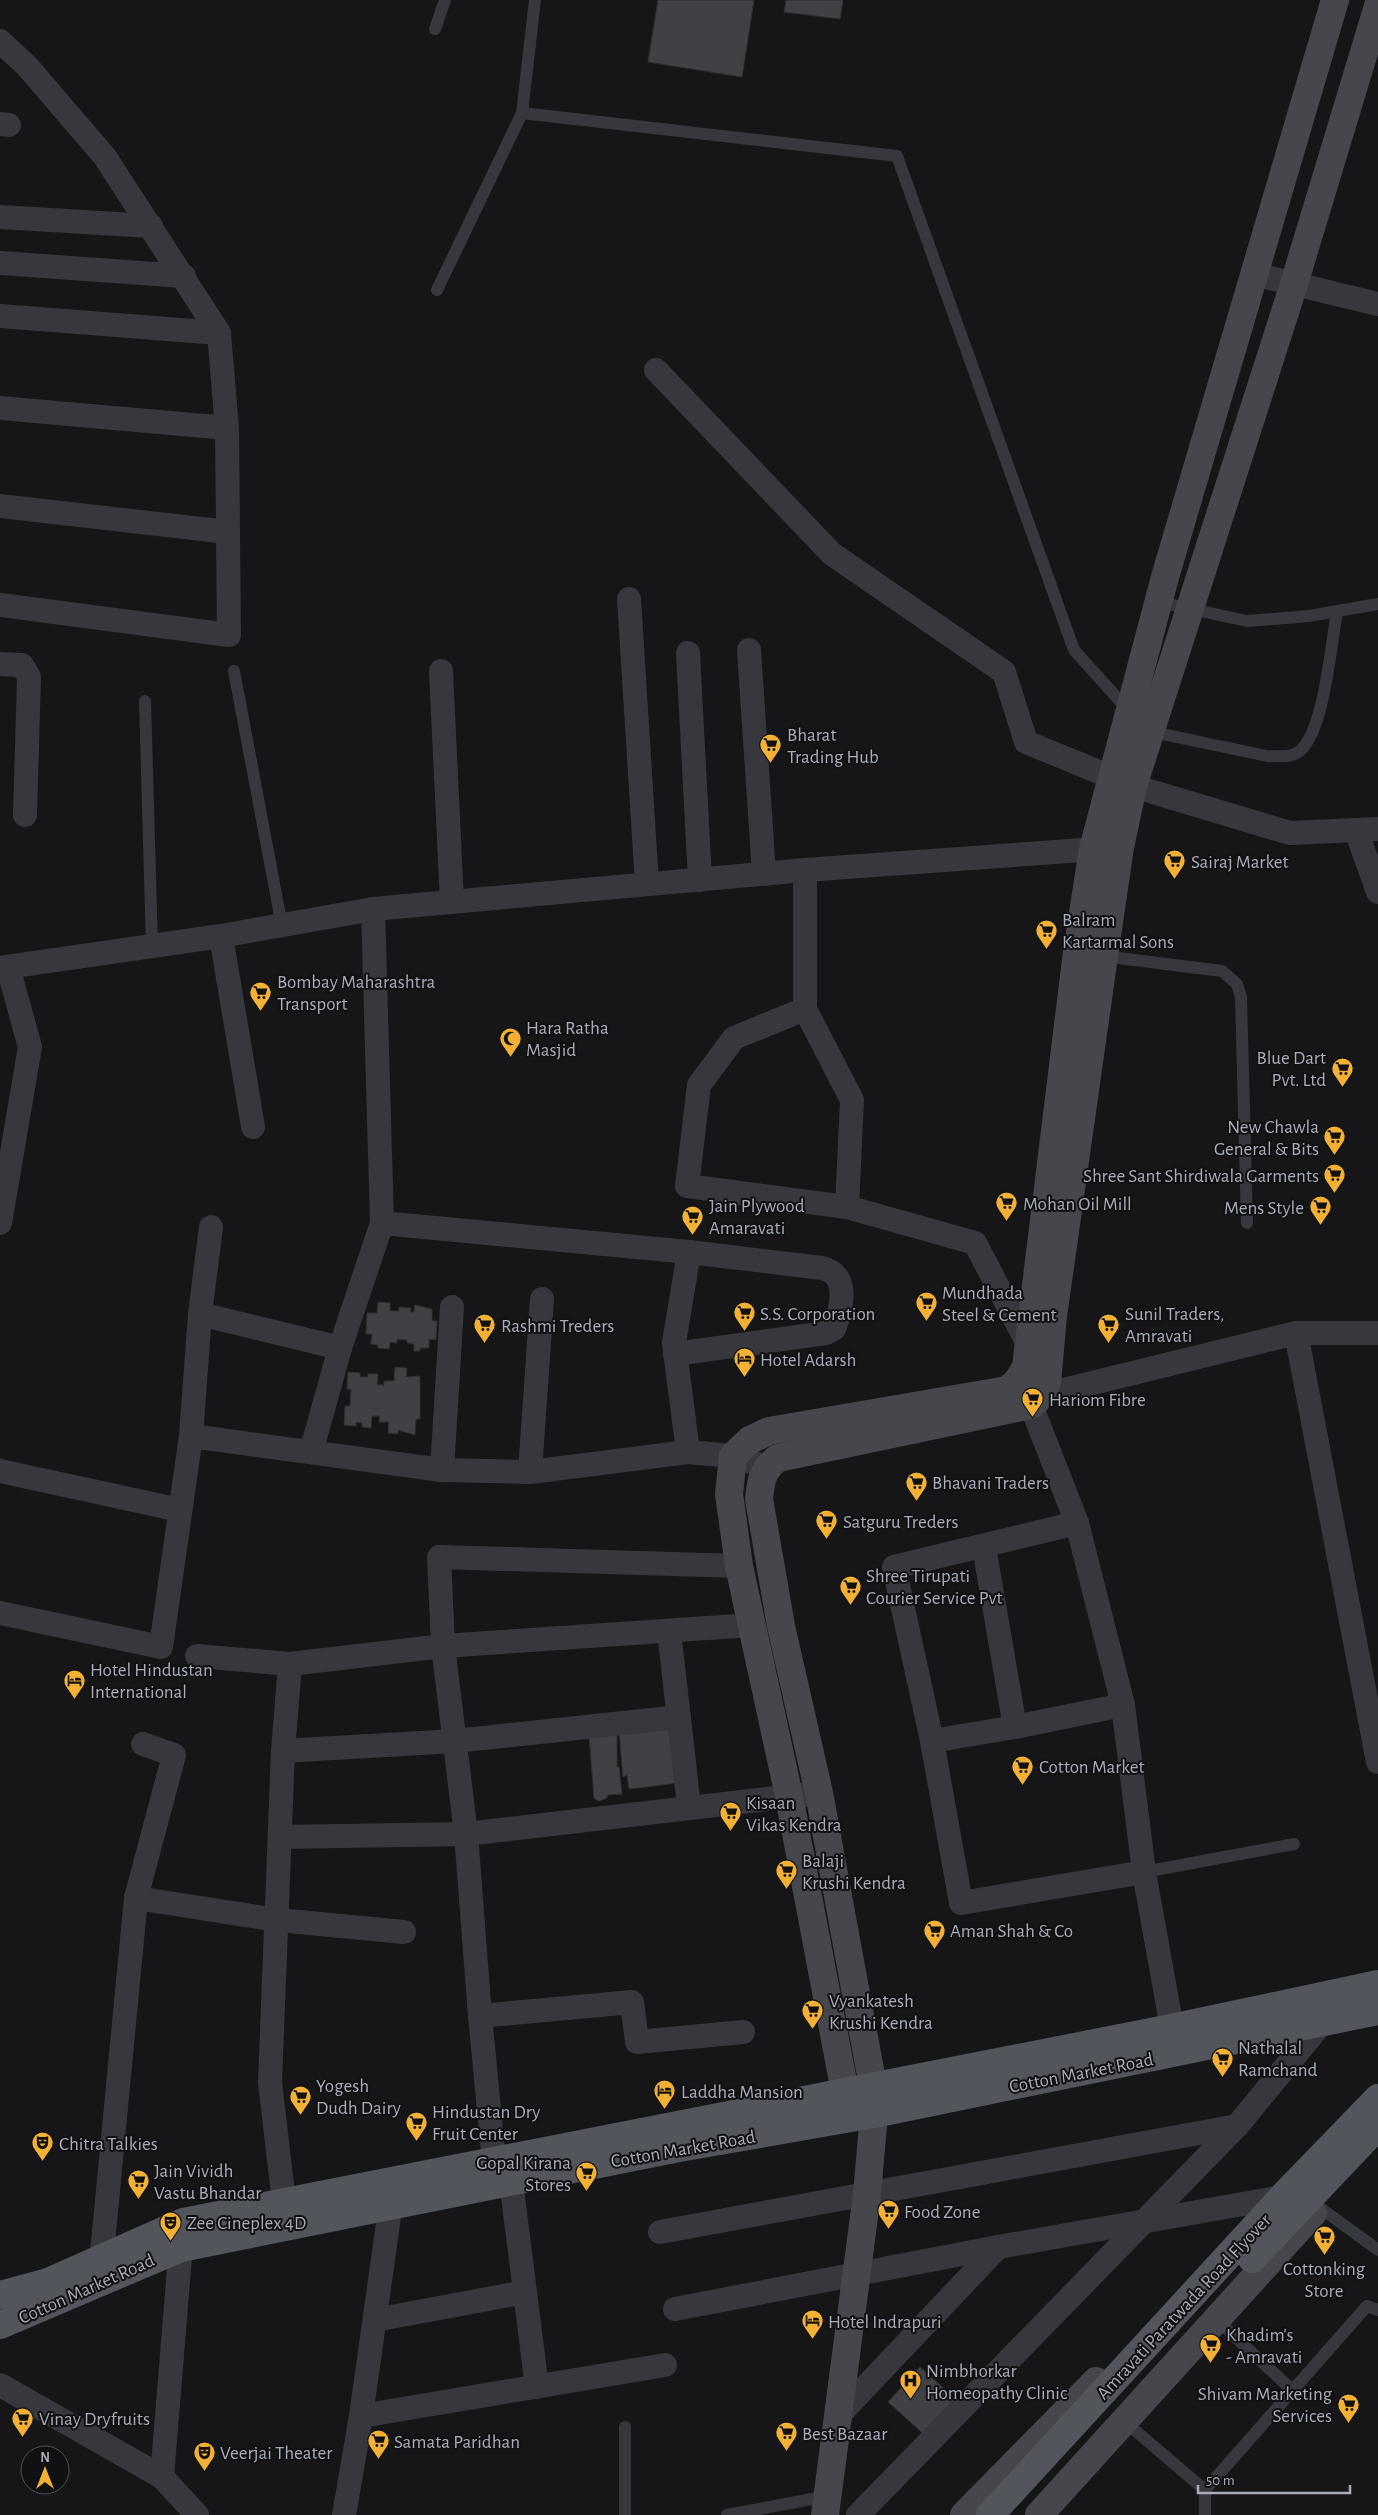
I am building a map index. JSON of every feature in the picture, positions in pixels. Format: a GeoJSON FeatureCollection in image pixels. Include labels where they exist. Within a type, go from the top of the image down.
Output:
{"type":"FeatureCollection","features":[{"type":"Feature","properties":{"kind":"main road","name":"Cotton Market Road"},"geometry":{"type":"LineString","coordinates":[[503,2171],[679,2148],[863,2116],[1174,2040],[1368,1987]]}},
{"type":"Feature","properties":{"kind":"main road","name":"Cotton Market Road"},"geometry":{"type":"LineString","coordinates":[[182,2235],[503,2171],[873,2086],[1174,2040],[1254,2036],[1378,2011]]}},
{"type":"Feature","properties":{"kind":"main road","name":"Amravati Paratwada Road Flyover"},"geometry":{"type":"LineString","coordinates":[[990,2515],[1285,2194],[1378,2098]]}},
{"type":"Feature","properties":{"kind":"main road","name":"Amravati Paratwada Road Flyover"},"geometry":{"type":"LineString","coordinates":[[1015,2515],[1182,2333],[1378,2126]]}},
{"type":"Feature","properties":{"kind":"main road","name":"Cotton Market Road"},"geometry":{"type":"LineString","coordinates":[[0,2325],[100,2270],[182,2235],[284,2202],[393,2193]]}},
{"type":"Feature","properties":{"kind":"main road","name":"Cotton Market Road"},"geometry":{"type":"LineString","coordinates":[[0,2295],[100,2270]]}},
{"type":"Feature","properties":{"kind":"street"},"geometry":{"type":"LineString","coordinates":[[826,2505],[857,2274],[872,2144],[863,2116],[844,2092],[789,1796],[739,1566],[730,1494],[733,1456],[750,1440],[769,1431],[1007,1390],[1030,1364],[1053,1316],[1120,847],[1122,782],[1128,711],[1335,0]]}},
{"type":"Feature","properties":{"kind":"street"},"geometry":{"type":"LineString","coordinates":[[1038,1397],[1030,1364],[1077,952],[1092,850],[1122,782],[1149,732],[1191,610],[1294,284],[1376,15]]}},
{"type":"Feature","properties":{"kind":"street"},"geometry":{"type":"LineString","coordinates":[[0,41],[27,66],[106,157],[219,333],[227,428],[229,635],[0,604]]}},
{"type":"Feature","properties":{"kind":"street"},"geometry":{"type":"LineString","coordinates":[[0,217],[151,226]]}},
{"type":"Feature","properties":{"kind":"street"},"geometry":{"type":"LineString","coordinates":[[0,263],[184,276]]}},
{"type":"Feature","properties":{"kind":"street"},"geometry":{"type":"LineString","coordinates":[[1254,274],[1378,304]]}},
{"type":"Feature","properties":{"kind":"street"},"geometry":{"type":"LineString","coordinates":[[0,316],[219,333]]}},
{"type":"Feature","properties":{"kind":"street"},"geometry":{"type":"LineString","coordinates":[[656,370],[832,554],[1004,672],[1026,742],[1122,782],[1290,833],[1367,830],[1378,892]]}},
{"type":"Feature","properties":{"kind":"street"},"geometry":{"type":"LineString","coordinates":[[0,408],[227,428]]}},
{"type":"Feature","properties":{"kind":"street"},"geometry":{"type":"LineString","coordinates":[[0,506],[228,532]]}},
{"type":"Feature","properties":{"kind":"street"},"geometry":{"type":"LineString","coordinates":[[628,599],[647,884]]}},
{"type":"Feature","properties":{"kind":"street"},"geometry":{"type":"LineString","coordinates":[[749,650],[764,874]]}},
{"type":"Feature","properties":{"kind":"street"},"geometry":{"type":"LineString","coordinates":[[688,653],[700,880]]}},
{"type":"Feature","properties":{"kind":"street"},"geometry":{"type":"LineString","coordinates":[[0,664],[22,665],[27,670],[29,677],[26,815]]}},
{"type":"Feature","properties":{"kind":"street"},"geometry":{"type":"LineString","coordinates":[[441,671],[452,902]]}},
{"type":"Feature","properties":{"kind":"street"},"geometry":{"type":"LineString","coordinates":[[0,1223],[30,1047],[4,968],[221,936],[373,909],[805,870],[1120,847]]}},
{"type":"Feature","properties":{"kind":"street"},"geometry":{"type":"LineString","coordinates":[[805,870],[805,1009],[852,1100],[847,1207]]}},
{"type":"Feature","properties":{"kind":"street"},"geometry":{"type":"LineString","coordinates":[[311,1452],[340,1348],[382,1223],[373,909]]}},
{"type":"Feature","properties":{"kind":"street"},"geometry":{"type":"LineString","coordinates":[[221,936],[254,1127]]}},
{"type":"Feature","properties":{"kind":"street"},"geometry":{"type":"LineString","coordinates":[[805,1009],[734,1038],[699,1085],[687,1186],[847,1207],[975,1243],[1030,1364],[1038,1397],[1077,1523],[1123,1705],[1144,1872],[1174,2040]]}},
{"type":"Feature","properties":{"kind":"street"},"geometry":{"type":"LineString","coordinates":[[382,1223],[689,1252],[832,1270],[842,1283],[838,1321],[834,1329],[826,1332],[675,1354]]}},
{"type":"Feature","properties":{"kind":"street"},"geometry":{"type":"LineString","coordinates":[[0,1613],[161,1647],[190,1436],[200,1314],[211,1227]]}},
{"type":"Feature","properties":{"kind":"street"},"geometry":{"type":"LineString","coordinates":[[688,1452],[674,1343],[689,1252]]}},
{"type":"Feature","properties":{"kind":"street"},"geometry":{"type":"LineString","coordinates":[[530,1472],[542,1298]]}},
{"type":"Feature","properties":{"kind":"street"},"geometry":{"type":"LineString","coordinates":[[442,1470],[452,1307]]}},
{"type":"Feature","properties":{"kind":"street"},"geometry":{"type":"LineString","coordinates":[[200,1314],[340,1348]]}},
{"type":"Feature","properties":{"kind":"street"},"geometry":{"type":"LineString","coordinates":[[1296,1332],[1378,1762]]}},
{"type":"Feature","properties":{"kind":"street"},"geometry":{"type":"LineString","coordinates":[[863,2116],[873,2086],[819,1793],[781,1626],[759,1500],[761,1483],[766,1467],[778,1458],[1038,1397],[1296,1332],[1378,1333]]}},
{"type":"Feature","properties":{"kind":"street"},"geometry":{"type":"LineString","coordinates":[[190,1436],[442,1470],[530,1472],[688,1452],[733,1456],[766,1467]]}},
{"type":"Feature","properties":{"kind":"street"},"geometry":{"type":"LineString","coordinates":[[0,1471],[180,1510]]}},
{"type":"Feature","properties":{"kind":"street"},"geometry":{"type":"LineString","coordinates":[[1077,1523],[894,1568],[932,1740],[961,1903],[1144,1872]]}},
{"type":"Feature","properties":{"kind":"street"},"geometry":{"type":"LineString","coordinates":[[984,1547],[1015,1727]]}},
{"type":"Feature","properties":{"kind":"street"},"geometry":{"type":"LineString","coordinates":[[537,2386],[525,2292],[503,2171],[480,2016],[466,1834],[443,1646],[439,1557],[739,1566]]}},
{"type":"Feature","properties":{"kind":"street"},"geometry":{"type":"LineString","coordinates":[[198,1656],[290,1664],[443,1646],[752,1625]]}},
{"type":"Feature","properties":{"kind":"street"},"geometry":{"type":"LineString","coordinates":[[669,1631],[689,1807]]}},
{"type":"Feature","properties":{"kind":"street"},"geometry":{"type":"LineString","coordinates":[[284,2202],[270,2082],[278,1920],[283,1751],[290,1664]]}},
{"type":"Feature","properties":{"kind":"street"},"geometry":{"type":"LineString","coordinates":[[932,1740],[1015,1727],[1123,1705]]}},
{"type":"Feature","properties":{"kind":"street"},"geometry":{"type":"LineString","coordinates":[[283,1751],[455,1741],[679,1717]]}},
{"type":"Feature","properties":{"kind":"street"},"geometry":{"type":"LineString","coordinates":[[100,2270],[136,1898],[174,1755],[143,1744]]}},
{"type":"Feature","properties":{"kind":"street"},"geometry":{"type":"LineString","coordinates":[[280,1837],[466,1834],[819,1793]]}},
{"type":"Feature","properties":{"kind":"street"},"geometry":{"type":"LineString","coordinates":[[136,1898],[278,1920],[404,1932]]}},
{"type":"Feature","properties":{"kind":"street"},"geometry":{"type":"LineString","coordinates":[[480,2016],[632,2002],[637,2042],[743,2032]]}},
{"type":"Feature","properties":{"kind":"street"},"geometry":{"type":"LineString","coordinates":[[858,2515],[1237,2126],[1321,2024]]}},
{"type":"Feature","properties":{"kind":"street"},"geometry":{"type":"LineString","coordinates":[[964,2515],[1277,2198],[1378,2084]]}},
{"type":"Feature","properties":{"kind":"street"},"geometry":{"type":"LineString","coordinates":[[660,2232],[1237,2126]]}},
{"type":"Feature","properties":{"kind":"street"},"geometry":{"type":"LineString","coordinates":[[1039,2515],[1319,2207],[1378,2138]]}},
{"type":"Feature","properties":{"kind":"street"},"geometry":{"type":"LineString","coordinates":[[344,2515],[361,2416],[393,2193]]}},
{"type":"Feature","properties":{"kind":"street"},"geometry":{"type":"LineString","coordinates":[[675,2309],[1146,2220],[1277,2198]]}},
{"type":"Feature","properties":{"kind":"street"},"geometry":{"type":"LineString","coordinates":[[162,2477],[182,2235]]}},
{"type":"Feature","properties":{"kind":"street"},"geometry":{"type":"LineString","coordinates":[[838,2416],[998,2248]]}},
{"type":"Feature","properties":{"kind":"street"},"geometry":{"type":"LineString","coordinates":[[375,2320],[525,2292]]}},
{"type":"Feature","properties":{"kind":"street"},"geometry":{"type":"LineString","coordinates":[[361,2416],[665,2365]]}},
{"type":"Feature","properties":{"kind":"street"},"geometry":{"type":"LineString","coordinates":[[0,2385],[162,2477],[197,2515]]}},
{"type":"Feature","properties":{"kind":"lane"},"geometry":{"type":"LineString","coordinates":[[435,29],[445,0]]}},
{"type":"Feature","properties":{"kind":"lane"},"geometry":{"type":"LineString","coordinates":[[437,290],[522,112],[535,0]]}},
{"type":"Feature","properties":{"kind":"lane"},"geometry":{"type":"LineString","coordinates":[[522,112],[897,156],[1074,650],[1149,732],[1267,756],[1297,754],[1312,735],[1319,716],[1337,612]]}},
{"type":"Feature","properties":{"kind":"lane"},"geometry":{"type":"LineString","coordinates":[[1159,602],[1247,620],[1270,620],[1337,612],[1378,604]]}},
{"type":"Feature","properties":{"kind":"lane"},"geometry":{"type":"LineString","coordinates":[[234,671],[282,926]]}},
{"type":"Feature","properties":{"kind":"lane"},"geometry":{"type":"LineString","coordinates":[[145,701],[152,946]]}},
{"type":"Feature","properties":{"kind":"lane"},"geometry":{"type":"LineString","coordinates":[[1077,952],[1222,971],[1237,984],[1242,997],[1248,1223]]}},
{"type":"Feature","properties":{"kind":"lane"},"geometry":{"type":"LineString","coordinates":[[1144,1872],[1294,1844]]}},
{"type":"Feature","properties":{"kind":"lane"},"geometry":{"type":"LineString","coordinates":[[1319,2207],[1378,2250]]}},
{"type":"Feature","properties":{"kind":"lane"},"geometry":{"type":"LineString","coordinates":[[1205,2515],[1205,2490],[1367,2306],[1378,2310]]}},
{"type":"Feature","properties":{"kind":"lane"},"geometry":{"type":"LineString","coordinates":[[1217,2320],[1293,2391]]}},
{"type":"Feature","properties":{"kind":"lane"},"geometry":{"type":"LineString","coordinates":[[1124,2420],[1205,2490]]}},
{"type":"Feature","properties":{"kind":"lane"},"geometry":{"type":"LineString","coordinates":[[625,2427],[625,2515]]}},
{"type":"Feature","properties":{"kind":"lane"},"geometry":{"type":"LineString","coordinates":[[727,2515],[826,2505]]}},
{"type":"Feature","properties":{"kind":"building"},"geometry":{"type":"Polygon","coordinates":[[[658,0],[754,0],[742,77],[648,62],[658,0]]]}},
{"type":"Feature","properties":{"kind":"building"},"geometry":{"type":"Polygon","coordinates":[[[786,0],[843,0],[840,19],[784,12],[786,0]]]}},
{"type":"Feature","properties":{"kind":"building"},"geometry":{"type":"Polygon","coordinates":[[[378,1302],[390,1303],[390,1311],[399,1311],[399,1307],[411,1308],[410,1312],[414,1312],[415,1305],[432,1309],[432,1321],[437,1321],[436,1340],[429,1339],[429,1348],[420,1348],[420,1351],[414,1351],[414,1344],[407,1343],[407,1340],[397,1339],[397,1343],[390,1342],[389,1349],[378,1348],[378,1345],[371,1344],[372,1334],[366,1334],[367,1313],[377,1313],[378,1302]]]}},
{"type":"Feature","properties":{"kind":"building"},"geometry":{"type":"Polygon","coordinates":[[[395,1367],[407,1368],[406,1377],[420,1376],[420,1419],[416,1419],[415,1435],[398,1430],[398,1434],[388,1433],[389,1422],[379,1422],[380,1416],[372,1416],[371,1428],[362,1427],[362,1423],[356,1422],[356,1426],[344,1425],[345,1406],[350,1406],[351,1389],[347,1389],[348,1372],[360,1373],[360,1377],[368,1377],[368,1374],[378,1374],[377,1385],[384,1385],[384,1381],[394,1381],[395,1367]]]}},
{"type":"Feature","properties":{"kind":"building"},"geometry":{"type":"Polygon","coordinates":[[[672,1724],[678,1783],[629,1789],[627,1775],[623,1777],[619,1731],[672,1724]]]}},
{"type":"Feature","properties":{"kind":"building"},"geometry":{"type":"Polygon","coordinates":[[[617,1732],[617,1767],[619,1767],[622,1794],[607,1795],[607,1798],[599,1801],[594,1798],[589,1734],[617,1732]]]}},
{"type":"Feature","properties":{"kind":"building"},"geometry":{"type":"Polygon","coordinates":[[[920,2367],[960,2403],[928,2438],[888,2402],[920,2367]]]}},
{"type":"Feature","properties":{"kind":"place","name":"Bharat Trading Hub"},"geometry":{"type":"Point","coordinates":[771,764]}},
{"type":"Feature","properties":{"kind":"place","name":"Sairaj Market"},"geometry":{"type":"Point","coordinates":[1175,880]}},
{"type":"Feature","properties":{"kind":"place","name":"Balram Kartarmal Sons"},"geometry":{"type":"Point","coordinates":[1046,949]}},
{"type":"Feature","properties":{"kind":"place","name":"Bombay Maharashtra Transport"},"geometry":{"type":"Point","coordinates":[261,1011]}},
{"type":"Feature","properties":{"kind":"place","name":"Hara Ratha Masjid"},"geometry":{"type":"Point","coordinates":[510,1057]}},
{"type":"Feature","properties":{"kind":"place","name":"Blue Dart Pvt. Ltd"},"geometry":{"type":"Point","coordinates":[1342,1087]}},
{"type":"Feature","properties":{"kind":"place","name":"New Chawla General & Bits"},"geometry":{"type":"Point","coordinates":[1335,1156]}},
{"type":"Feature","properties":{"kind":"place","name":"Shree Sant Shirdiwala Garments"},"geometry":{"type":"Point","coordinates":[1335,1194]}},
{"type":"Feature","properties":{"kind":"place","name":"Mohan Oil Mill"},"geometry":{"type":"Point","coordinates":[1007,1222]}},
{"type":"Feature","properties":{"kind":"place","name":"Mens Style"},"geometry":{"type":"Point","coordinates":[1320,1226]}},
{"type":"Feature","properties":{"kind":"place","name":"Jain Plywood Amaravati"},"geometry":{"type":"Point","coordinates":[693,1235]}},
{"type":"Feature","properties":{"kind":"place","name":"Mundhada Steel & Cement"},"geometry":{"type":"Point","coordinates":[926,1322]}},
{"type":"Feature","properties":{"kind":"place","name":"S.S. Corporation"},"geometry":{"type":"Point","coordinates":[744,1332]}},
{"type":"Feature","properties":{"kind":"place","name":"Sunil Traders, Amravati"},"geometry":{"type":"Point","coordinates":[1109,1343]}},
{"type":"Feature","properties":{"kind":"place","name":"Rashmi Treders"},"geometry":{"type":"Point","coordinates":[485,1344]}},
{"type":"Feature","properties":{"kind":"place","name":"Hotel Adarsh"},"geometry":{"type":"Point","coordinates":[744,1378]}},
{"type":"Feature","properties":{"kind":"place","name":"Hariom Fibre"},"geometry":{"type":"Point","coordinates":[1033,1418]}},
{"type":"Feature","properties":{"kind":"place","name":"Bhavani Traders"},"geometry":{"type":"Point","coordinates":[916,1501]}},
{"type":"Feature","properties":{"kind":"place","name":"Satguru Treders"},"geometry":{"type":"Point","coordinates":[827,1540]}},
{"type":"Feature","properties":{"kind":"place","name":"Shree Tirupati Courier Service Pvt"},"geometry":{"type":"Point","coordinates":[850,1605]}},
{"type":"Feature","properties":{"kind":"place","name":"Hotel Hindustan International"},"geometry":{"type":"Point","coordinates":[74,1699]}},
{"type":"Feature","properties":{"kind":"place","name":"Cotton Market"},"geometry":{"type":"Point","coordinates":[1023,1785]}},
{"type":"Feature","properties":{"kind":"place","name":"Kisaan Vikas Kendra"},"geometry":{"type":"Point","coordinates":[730,1832]}},
{"type":"Feature","properties":{"kind":"place","name":"Balaji Krushi Kendra"},"geometry":{"type":"Point","coordinates":[786,1890]}},
{"type":"Feature","properties":{"kind":"place","name":"Aman Shah & Co"},"geometry":{"type":"Point","coordinates":[934,1949]}},
{"type":"Feature","properties":{"kind":"place","name":"Vyankatesh Krushi Kendra"},"geometry":{"type":"Point","coordinates":[813,2030]}},
{"type":"Feature","properties":{"kind":"place","name":"Nathalal Ramchand"},"geometry":{"type":"Point","coordinates":[1222,2077]}},
{"type":"Feature","properties":{"kind":"place","name":"Laddha Mansion"},"geometry":{"type":"Point","coordinates":[665,2110]}},
{"type":"Feature","properties":{"kind":"place","name":"Yogesh Dudh Dairy"},"geometry":{"type":"Point","coordinates":[300,2115]}},
{"type":"Feature","properties":{"kind":"place","name":"Hindustan Dry Fruit Center"},"geometry":{"type":"Point","coordinates":[416,2141]}},
{"type":"Feature","properties":{"kind":"place","name":"Chitra Talkies"},"geometry":{"type":"Point","coordinates":[43,2162]}},
{"type":"Feature","properties":{"kind":"place","name":"Gopal Kirana Stores"},"geometry":{"type":"Point","coordinates":[587,2192]}},
{"type":"Feature","properties":{"kind":"place","name":"Jain Vividh Vastu Bhandar"},"geometry":{"type":"Point","coordinates":[138,2200]}},
{"type":"Feature","properties":{"kind":"place","name":"Food Zone"},"geometry":{"type":"Point","coordinates":[888,2230]}},
{"type":"Feature","properties":{"kind":"place","name":"Zee Cineplex 4D"},"geometry":{"type":"Point","coordinates":[171,2241]}},
{"type":"Feature","properties":{"kind":"place","name":"Cottonking Store"},"geometry":{"type":"Point","coordinates":[1324,2256]}},
{"type":"Feature","properties":{"kind":"place","name":"Hotel Indrapuri"},"geometry":{"type":"Point","coordinates":[812,2340]}},
{"type":"Feature","properties":{"kind":"place","name":"Khadim's - Amravati"},"geometry":{"type":"Point","coordinates":[1210,2364]}},
{"type":"Feature","properties":{"kind":"place","name":"Nimbhorkar Homeopathy Clinic"},"geometry":{"type":"Point","coordinates":[910,2400]}},
{"type":"Feature","properties":{"kind":"place","name":"Shivam Marketing Services"},"geometry":{"type":"Point","coordinates":[1348,2423]}},
{"type":"Feature","properties":{"kind":"place","name":"Vinay Dryfruits"},"geometry":{"type":"Point","coordinates":[23,2437]}},
{"type":"Feature","properties":{"kind":"place","name":"Best Bazaar"},"geometry":{"type":"Point","coordinates":[786,2452]}},
{"type":"Feature","properties":{"kind":"place","name":"Samata Paridhan"},"geometry":{"type":"Point","coordinates":[378,2460]}},
{"type":"Feature","properties":{"kind":"place","name":"Veerjai Theater"},"geometry":{"type":"Point","coordinates":[204,2471]}}]}
